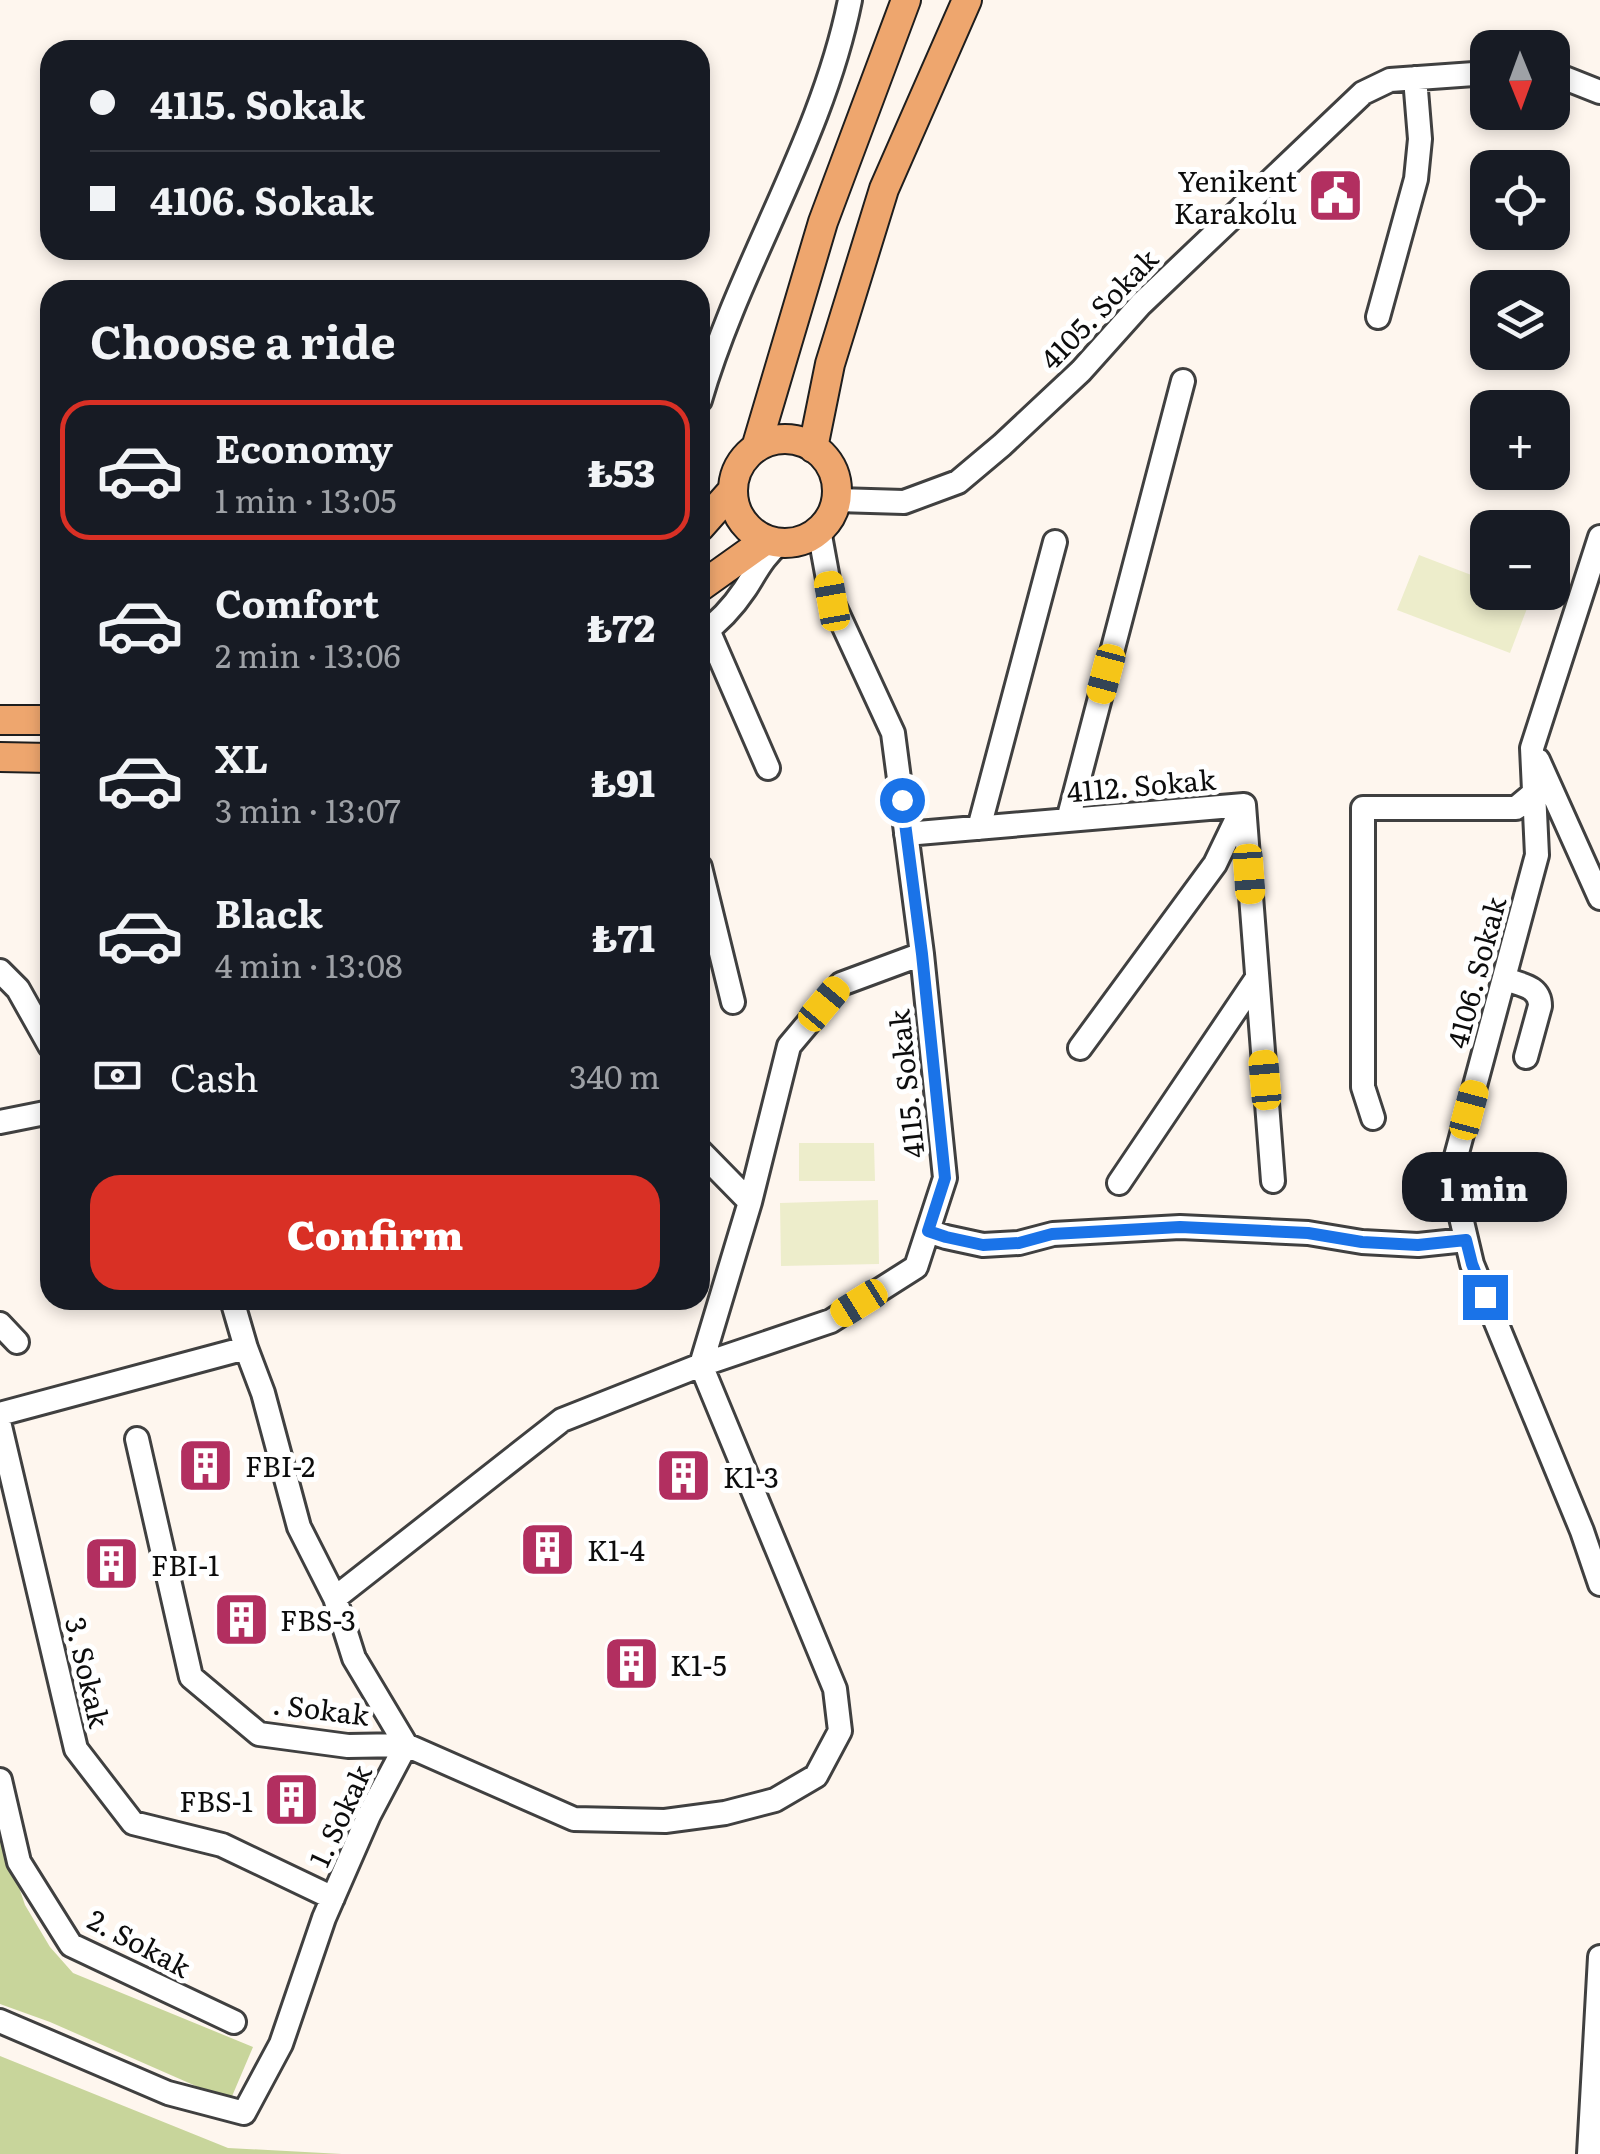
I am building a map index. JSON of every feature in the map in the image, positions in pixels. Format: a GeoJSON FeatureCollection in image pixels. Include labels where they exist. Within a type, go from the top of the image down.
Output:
{"type":"FeatureCollection","features":[{"type":"Feature","properties":{"kind":"main road"},"geometry":{"type":"LineString","coordinates":[[756,448],[823,222],[906,0]]}},
{"type":"Feature","properties":{"kind":"main road"},"geometry":{"type":"LineString","coordinates":[[814,448],[830,364],[884,189],[967,0]]}},
{"type":"Feature","properties":{"kind":"main road"},"geometry":{"type":"LineString","coordinates":[[788,439],[814,448],[831,466],[836,482],[831,516],[820,530],[794,542],[773,541],[754,533],[742,521],[732,490],[742,460],[771,440],[788,439]]}},
{"type":"Feature","properties":{"kind":"main road"},"geometry":{"type":"LineString","coordinates":[[710,516],[732,490]]}},
{"type":"Feature","properties":{"kind":"main road"},"geometry":{"type":"LineString","coordinates":[[710,581],[773,541]]}},
{"type":"Feature","properties":{"kind":"main road"},"geometry":{"type":"LineString","coordinates":[[0,720],[40,720]]}},
{"type":"Feature","properties":{"kind":"main road"},"geometry":{"type":"LineString","coordinates":[[0,757],[40,758]]}},
{"type":"Feature","properties":{"kind":"street"},"geometry":{"type":"LineString","coordinates":[[710,367],[820,104],[850,0]]}},
{"type":"Feature","properties":{"kind":"street","name":"4105. Sokak"},"geometry":{"type":"LineString","coordinates":[[836,500],[904,502],[958,482],[1068,383],[1141,304],[1363,93],[1390,80],[1470,73]]}},
{"type":"Feature","properties":{"kind":"street"},"geometry":{"type":"LineString","coordinates":[[1378,317],[1416,179],[1420,139],[1415,78]]}},
{"type":"Feature","properties":{"kind":"street"},"geometry":{"type":"LineString","coordinates":[[1570,80],[1600,92]]}},
{"type":"Feature","properties":{"kind":"street"},"geometry":{"type":"LineString","coordinates":[[1068,820],[1183,381]]}},
{"type":"Feature","properties":{"kind":"street","name":"4115. Sokak"},"geometry":{"type":"LineString","coordinates":[[335,1598],[562,1420],[701,1365],[831,1321],[916,1267],[945,1178],[922,954],[893,733],[832,601],[820,530]]}},
{"type":"Feature","properties":{"kind":"street","name":"4106. Sokak"},"geometry":{"type":"LineString","coordinates":[[1600,537],[1532,748],[1537,856],[1450,1176],[1472,1264],[1582,1530],[1600,1584]]}},
{"type":"Feature","properties":{"kind":"street"},"geometry":{"type":"LineString","coordinates":[[710,627],[742,594],[773,541]]}},
{"type":"Feature","properties":{"kind":"street"},"geometry":{"type":"LineString","coordinates":[[978,828],[1056,542]]}},
{"type":"Feature","properties":{"kind":"street"},"geometry":{"type":"LineString","coordinates":[[710,646],[768,768]]}},
{"type":"Feature","properties":{"kind":"street"},"geometry":{"type":"LineString","coordinates":[[1532,748],[1600,898]]}},
{"type":"Feature","properties":{"kind":"street"},"geometry":{"type":"LineString","coordinates":[[1374,1118],[1363,1087],[1363,808],[1516,808],[1534,793]]}},
{"type":"Feature","properties":{"kind":"street"},"geometry":{"type":"LineString","coordinates":[[1080,1048],[1215,864],[1244,805]]}},
{"type":"Feature","properties":{"kind":"street","name":"4112. Sokak"},"geometry":{"type":"LineString","coordinates":[[906,834],[1244,805],[1273,1181]]}},
{"type":"Feature","properties":{"kind":"street"},"geometry":{"type":"LineString","coordinates":[[710,910],[732,1002]]}},
{"type":"Feature","properties":{"kind":"street"},"geometry":{"type":"LineString","coordinates":[[406,1745],[574,1819],[665,1822],[725,1813],[775,1800],[816,1776],[840,1731],[835,1689],[701,1365],[750,1202],[789,1046],[841,984],[922,954]]}},
{"type":"Feature","properties":{"kind":"street"},"geometry":{"type":"LineString","coordinates":[[0,970],[18,989],[40,1028]]}},
{"type":"Feature","properties":{"kind":"street"},"geometry":{"type":"LineString","coordinates":[[1119,1183],[1257,978]]}},
{"type":"Feature","properties":{"kind":"street"},"geometry":{"type":"LineString","coordinates":[[1505,979],[1532,989],[1540,998],[1526,1057]]}},
{"type":"Feature","properties":{"kind":"street"},"geometry":{"type":"LineString","coordinates":[[0,1122],[40,1114]]}},
{"type":"Feature","properties":{"kind":"street"},"geometry":{"type":"LineString","coordinates":[[710,1161],[750,1202]]}},
{"type":"Feature","properties":{"kind":"street"},"geometry":{"type":"LineString","coordinates":[[928,1231],[983,1245],[1019,1243],[1052,1234],[1180,1227],[1308,1233],[1362,1242],[1418,1245],[1466,1240]]}},
{"type":"Feature","properties":{"kind":"street","name":"1. Sokak"},"geometry":{"type":"LineString","coordinates":[[0,2020],[168,2092],[244,2114],[282,2044],[324,1918],[369,1815],[406,1745],[354,1658],[335,1598],[299,1527],[235,1310]]}},
{"type":"Feature","properties":{"kind":"street"},"geometry":{"type":"LineString","coordinates":[[0,1324],[17,1342]]}},
{"type":"Feature","properties":{"kind":"street"},"geometry":{"type":"LineString","coordinates":[[0,1414],[246,1348]]}},
{"type":"Feature","properties":{"kind":"street","name":"3. Sokak"},"geometry":{"type":"LineString","coordinates":[[0,1426],[76,1749],[132,1822],[222,1845],[333,1898]]}},
{"type":"Feature","properties":{"kind":"street","name":". Sokak"},"geometry":{"type":"LineString","coordinates":[[137,1440],[191,1677],[259,1734],[348,1746],[406,1745]]}},
{"type":"Feature","properties":{"kind":"street","name":"2. Sokak"},"geometry":{"type":"LineString","coordinates":[[0,1780],[20,1862],[71,1945],[234,2022]]}},
{"type":"Feature","properties":{"kind":"street"},"geometry":{"type":"LineString","coordinates":[[1589,2154],[1600,1958]]}},
{"type":"Feature","properties":{"kind":"green space"},"geometry":{"type":"Polygon","coordinates":[[[1419,555],[1470,574],[1470,610],[1526,610],[1510,653],[1397,610],[1419,555]]]}},
{"type":"Feature","properties":{"kind":"green space"},"geometry":{"type":"Polygon","coordinates":[[[799,1143],[874,1143],[875,1181],[799,1181],[799,1143]]]}},
{"type":"Feature","properties":{"kind":"green space"},"geometry":{"type":"Polygon","coordinates":[[[878,1200],[879,1264],[781,1266],[780,1203],[878,1200]]]}},
{"type":"Feature","properties":{"kind":"green space"},"geometry":{"type":"Polygon","coordinates":[[[0,1831],[25,1905],[50,1947],[73,1973],[253,2047],[230,2101],[0,2004],[0,1831]]]}},
{"type":"Feature","properties":{"kind":"green space"},"geometry":{"type":"Polygon","coordinates":[[[0,2056],[228,2148],[342,2154],[0,2154],[0,2056]]]}},
{"type":"Feature","properties":{"kind":"place","name":"Yenikent Karakolu"},"geometry":{"type":"Point","coordinates":[1336,196]}},
{"type":"Feature","properties":{"kind":"place","name":"FBI-2"},"geometry":{"type":"Point","coordinates":[206,1465]}},
{"type":"Feature","properties":{"kind":"place","name":"K1-3"},"geometry":{"type":"Point","coordinates":[684,1476]}},
{"type":"Feature","properties":{"kind":"place","name":"K1-4"},"geometry":{"type":"Point","coordinates":[548,1549]}},
{"type":"Feature","properties":{"kind":"place","name":"FBI-1"},"geometry":{"type":"Point","coordinates":[112,1564]}},
{"type":"Feature","properties":{"kind":"place","name":"FBS-3"},"geometry":{"type":"Point","coordinates":[241,1619]}},
{"type":"Feature","properties":{"kind":"place","name":"K1-5"},"geometry":{"type":"Point","coordinates":[631,1664]}},
{"type":"Feature","properties":{"kind":"place","name":"FBS-1"},"geometry":{"type":"Point","coordinates":[292,1800]}},
{"type":"Feature","properties":{"kind":"route"},"geometry":{"type":"LineString","coordinates":[[902,800],[945,1178],[928,1231],[983,1245],[1019,1243],[1052,1234],[1180,1227],[1308,1233],[1362,1242],[1418,1245],[1466,1240],[1485,1297]]}}]}
